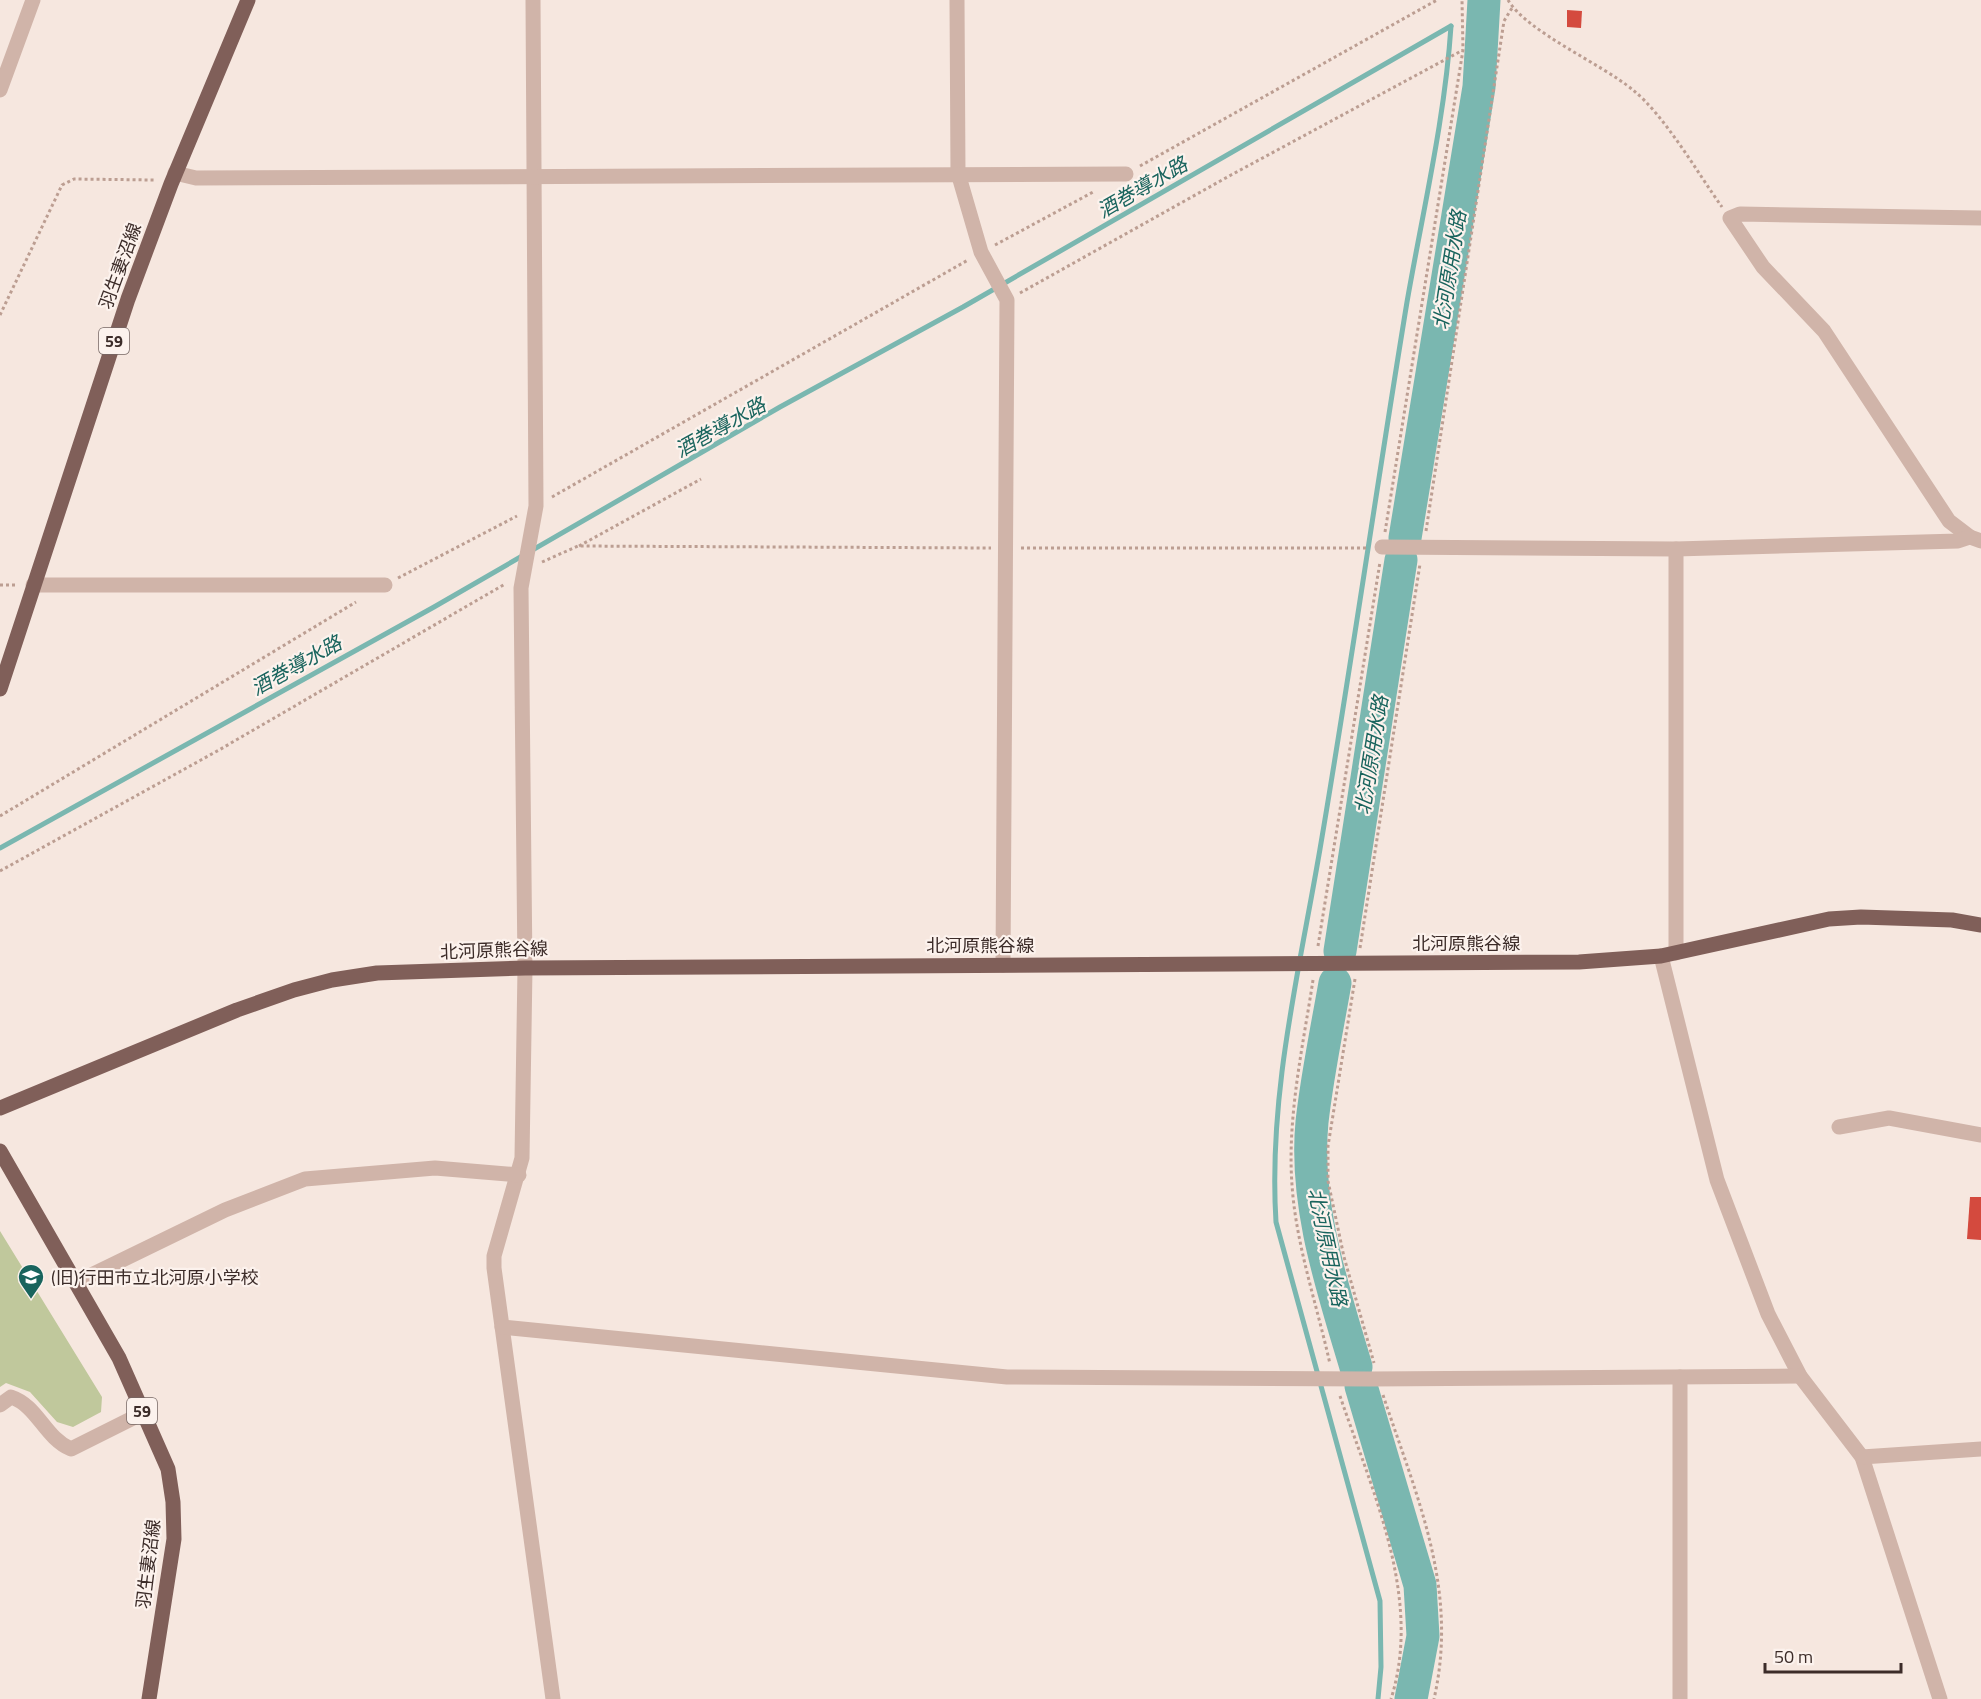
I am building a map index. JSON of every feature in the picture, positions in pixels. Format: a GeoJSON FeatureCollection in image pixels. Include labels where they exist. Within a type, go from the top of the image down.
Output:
{"type":"FeatureCollection","features":[{"type":"Feature","properties":{"kind":"main road","name":"羽生妻沼線"},"geometry":{"type":"LineString","coordinates":[[0,689],[124,310],[173,179],[249,0]]}},
{"type":"Feature","properties":{"kind":"main road","name":"北河原熊谷線"},"geometry":{"type":"LineString","coordinates":[[0,1108],[237,1010],[294,990],[332,980],[377,973],[525,968],[1579,962],[1661,956],[1829,919],[1861,917],[1941,920],[1981,925]]}},
{"type":"Feature","properties":{"kind":"main road","name":"羽生妻沼線"},"geometry":{"type":"LineString","coordinates":[[0,1151],[119,1358],[168,1469],[174,1530],[149,1699]]}},
{"type":"Feature","properties":{"kind":"street"},"geometry":{"type":"LineString","coordinates":[[0,90],[33,0]]}},
{"type":"Feature","properties":{"kind":"street"},"geometry":{"type":"LineString","coordinates":[[533,0],[536,506],[524,568],[525,968],[522,1158],[494,1256],[554,1699]]}},
{"type":"Feature","properties":{"kind":"street"},"geometry":{"type":"LineString","coordinates":[[957,0],[958,173],[981,252],[1007,300],[1003,965]]}},
{"type":"Feature","properties":{"kind":"street"},"geometry":{"type":"LineString","coordinates":[[173,179],[533,175],[1125,174]]}},
{"type":"Feature","properties":{"kind":"street"},"geometry":{"type":"LineString","coordinates":[[1976,539],[1949,521],[1824,331],[1763,267],[1730,218],[1740,214],[1981,219]]}},
{"type":"Feature","properties":{"kind":"street"},"geometry":{"type":"LineString","coordinates":[[1383,547],[1676,549],[1976,539]]}},
{"type":"Feature","properties":{"kind":"street"},"geometry":{"type":"LineString","coordinates":[[1676,549],[1676,953]]}},
{"type":"Feature","properties":{"kind":"street"},"geometry":{"type":"LineString","coordinates":[[33,585],[385,585]]}},
{"type":"Feature","properties":{"kind":"street"},"geometry":{"type":"LineString","coordinates":[[1661,956],[1717,1180],[1768,1314],[1800,1376],[1862,1457],[1940,1699]]}},
{"type":"Feature","properties":{"kind":"street"},"geometry":{"type":"LineString","coordinates":[[1839,1127],[1889,1118],[1981,1135]]}},
{"type":"Feature","properties":{"kind":"street"},"geometry":{"type":"LineString","coordinates":[[77,1282],[225,1210],[305,1179],[435,1168],[519,1174]]}},
{"type":"Feature","properties":{"kind":"street"},"geometry":{"type":"LineString","coordinates":[[502,1327],[1007,1377],[1374,1379],[1800,1376]]}},
{"type":"Feature","properties":{"kind":"street"},"geometry":{"type":"LineString","coordinates":[[1680,1377],[1680,1699]]}},
{"type":"Feature","properties":{"kind":"street"},"geometry":{"type":"LineString","coordinates":[[0,1405],[11,1397],[24,1401],[56,1443],[71,1449],[143,1413]]}},
{"type":"Feature","properties":{"kind":"street"},"geometry":{"type":"LineString","coordinates":[[1862,1457],[1981,1449]]}},
{"type":"Feature","properties":{"kind":"path"},"geometry":{"type":"LineString","coordinates":[[0,816],[385,585],[536,506],[981,252],[1437,0]]}},
{"type":"Feature","properties":{"kind":"path"},"geometry":{"type":"LineString","coordinates":[[1390,1699],[1396,1682],[1400,1647],[1401,1611],[1396,1573],[1337,1379],[1297,1220],[1292,1184],[1293,1133],[1315,962],[1463,50],[1462,0]]}},
{"type":"Feature","properties":{"kind":"path"},"geometry":{"type":"LineString","coordinates":[[1508,0],[1512,8],[1634,91],[1664,125],[1730,218]]}},
{"type":"Feature","properties":{"kind":"path"},"geometry":{"type":"LineString","coordinates":[[1434,1699],[1443,1649],[1443,1621],[1436,1565],[1374,1379],[1328,1181],[1328,1146],[1504,21],[1512,8]]}},
{"type":"Feature","properties":{"kind":"path"},"geometry":{"type":"LineString","coordinates":[[1007,300],[1231,175],[1463,50]]}},
{"type":"Feature","properties":{"kind":"path"},"geometry":{"type":"LineString","coordinates":[[0,315],[62,185],[74,179],[173,179]]}},
{"type":"Feature","properties":{"kind":"path"},"geometry":{"type":"LineString","coordinates":[[0,871],[219,750],[524,568],[578,546],[701,479]]}},
{"type":"Feature","properties":{"kind":"path"},"geometry":{"type":"LineString","coordinates":[[578,546],[1383,547]]}},
{"type":"Feature","properties":{"kind":"green space","name":"(旧)行田市立北河原小学校"},"geometry":{"type":"Polygon","coordinates":[[[0,1231],[102,1397],[101,1412],[73,1427],[57,1422],[30,1392],[6,1383],[0,1387],[0,1231]]]}},
{"type":"Feature","properties":{"kind":"building"},"geometry":{"type":"Polygon","coordinates":[[[1567,10],[1582,11],[1581,28],[1567,27],[1567,10]]]}},
{"type":"Feature","properties":{"kind":"building"},"geometry":{"type":"Polygon","coordinates":[[[1970,1197],[1981,1197],[1981,1240],[1967,1239],[1970,1197]]]}},
{"type":"Feature","properties":{"kind":"waterway","name":"北河原用水路"},"geometry":{"type":"LineString","coordinates":[[1405,538],[1479,87],[1484,0]]}},
{"type":"Feature","properties":{"kind":"waterway","name":"酒巻導水路"},"geometry":{"type":"LineString","coordinates":[[0,848],[434,607],[780,407],[963,307],[1451,26]]}},
{"type":"Feature","properties":{"kind":"waterway"},"geometry":{"type":"LineString","coordinates":[[1378,1699],[1381,1667],[1380,1601],[1276,1222],[1277,1128],[1287,1034],[1320,849],[1407,302],[1439,130],[1451,26]]}},
{"type":"Feature","properties":{"kind":"waterway","name":"北河原用水路"},"geometry":{"type":"LineString","coordinates":[[1340,951],[1401,560]]}},
{"type":"Feature","properties":{"kind":"waterway","name":"北河原用水路"},"geometry":{"type":"LineString","coordinates":[[1335,983],[1312,1122],[1312,1184],[1322,1246],[1356,1367]]}},
{"type":"Feature","properties":{"kind":"waterway","name":"北河原用水路"},"geometry":{"type":"LineString","coordinates":[[1361,1386],[1420,1585],[1423,1636],[1411,1699]]}},
{"type":"Feature","properties":{"kind":"place","name":"(旧)行田市立北河原小学校"},"geometry":{"type":"Point","coordinates":[31,1300]}}]}
